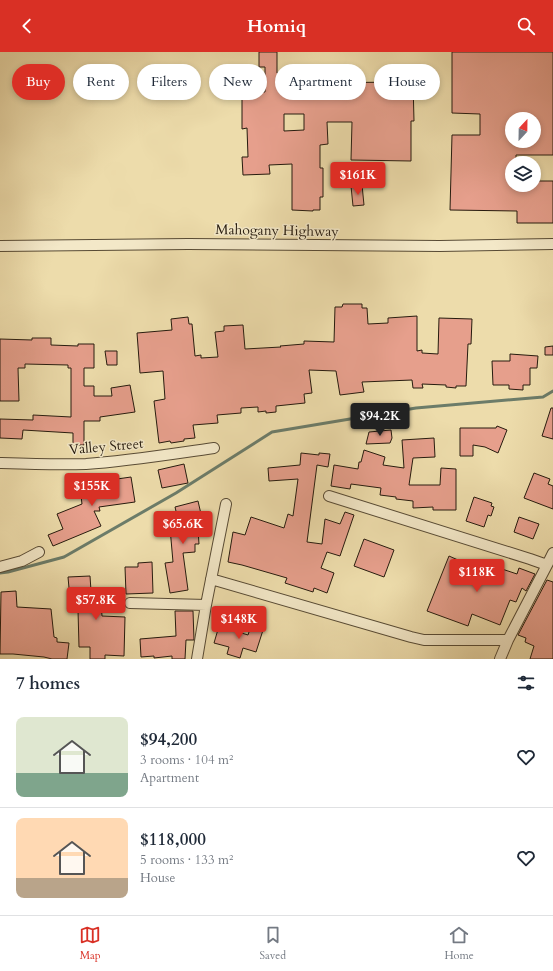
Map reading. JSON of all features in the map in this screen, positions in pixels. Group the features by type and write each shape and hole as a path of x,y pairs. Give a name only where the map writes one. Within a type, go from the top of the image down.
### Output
{"street":[{"name":"Mahogany Highway","path":"0,246 188,244 440,246 553,244"},
{"name":"Valley Street","path":"0,463 36,465 87,464 214,448"},
{"path":"329,496 530,559 547,566"},
{"path":"197,659 226,504"},
{"path":"0,567 22,561 39,552"},
{"path":"500,659 508,640 553,553"},
{"path":"211,579 424,640 508,640"},
{"path":"130,603 206,605"}],"building":[{"path":"259,52 277,52 277,64 275,64 275,100 366,100 366,82 374,82 374,100 413,100 414,121 411,121 411,161 351,160 352,122 327,122 328,144 320,145 320,168 323,168 323,197 320,197 320,210 292,210 292,164 269,165 270,174 243,175 242,157 248,157 247,128 242,129 242,100 267,100 267,64 259,64","holes":["284,114 304,114 304,130 284,131"]},
{"path":"452,52 553,52 553,155 505,156 505,192 541,192 541,181 553,181 553,223 517,223 517,211 450,210 452,135 480,135 480,114 452,113"},
{"path":"362,185 364,205 353,206 351,186"},
{"path":"343,304 362,304 362,308 367,308 368,324 388,323 388,318 417,316 417,351 422,350 422,353 438,354 439,318 472,319 471,344 468,344 466,386 456,386 456,388 446,387 446,385 422,384 423,388 413,388 412,380 362,382 364,392 340,395 336,371 309,370 312,393 304,394 305,403 276,406 276,412 266,413 266,411 258,412 258,407 241,408 241,413 217,415 218,423 193,425 195,438 184,439 184,441 171,443 170,441 159,443 154,401 165,399 163,371 140,373 137,333 172,330 171,319 188,317 189,324 192,324 195,356 201,355 201,358 218,357 215,332 224,331 224,326 243,325 245,349 304,344 304,341 334,342 335,307 342,307"},
{"path":"32,338 51,338 51,345 78,346 78,344 94,344 94,368 84,368 84,386 94,386 94,396 112,396 111,388 130,385 135,412 100,417 100,421 84,421 84,445 73,445 73,433 23,430 22,439 0,438 0,419 33,420 33,415 71,417 71,368 68,368 68,365 25,364 25,368 18,368 19,401 0,401 0,339 32,340"},
{"path":"553,346 553,355 545,355 545,347"},
{"path":"105,351 117,351 117,365 107,365"},
{"path":"510,354 538,356 537,368 530,368 530,385 523,385 523,390 509,389 509,385 493,385 492,361 510,361"},
{"path":"551,408 553,408 553,439 542,436"},
{"path":"497,426 507,430 498,453 485,447 473,445 473,456 460,456 460,428 496,428"},
{"path":"391,430 392,438 390,443 366,444 369,432"},
{"path":"434,438 435,457 413,458 409,485 440,485 441,468 456,469 456,510 433,510 433,507 413,508 413,501 380,495 381,488 351,484 350,489 331,486 334,465 358,469 364,450 385,457 383,465 404,468 402,440"},
{"path":"301,453 319,455 319,453 330,454 328,467 317,465 307,542 322,544 325,519 340,524 345,512 354,515 340,556 327,552 321,568 334,573 327,593 314,588 313,592 285,583 287,578 228,562 233,532 245,535 251,517 284,528 288,514 293,516 298,479 269,481 268,468 300,465"},
{"path":"184,464 188,483 162,488 158,470"},
{"path":"534,473 550,479 548,484 553,486 553,509 524,498"},
{"path":"131,477 135,502 99,507 100,511 94,511 101,526 53,546 48,535 63,529 57,514 82,504 79,480 95,478 96,482"},
{"path":"474,497 492,503 491,506 494,507 491,516 488,515 484,527 466,521"},
{"path":"198,501 201,514 197,515 199,544 195,544 195,552 183,553 188,590 170,593 165,563 173,562 170,528 180,528 175,507"},
{"path":"519,517 539,524 533,539 514,532"},
{"path":"364,539 394,550 384,577 354,566"},
{"path":"449,556 458,560 456,566 475,574 476,572 489,576 491,571 495,573 496,567 517,574 519,568 535,574 526,591 522,588 516,602 510,600 500,625 472,614 468,626 427,611"},
{"path":"152,562 153,593 126,594 125,567 138,567 138,563"},
{"path":"90,576 91,591 100,591 102,616 125,617 124,656 105,655 105,659 90,659 90,647 79,647 78,610 71,610 68,577"},
{"path":"547,580 553,582 553,659 530,659 534,646 525,642 526,638 518,635"},
{"path":"16,591 17,607 51,609 54,637 57,638 57,642 69,643 67,659 0,654 1,592"},
{"path":"175,611 193,611 194,640 186,640 185,659 172,659 172,656 154,658 154,656 141,657 140,639 176,636"},
{"path":"252,623 264,627 256,652 243,648 240,658 227,654 229,647 214,643 219,626 248,635"}],"waterway":[{"path":"0,573 64,557 176,493 272,432 416,408 543,397 553,391"}]}
